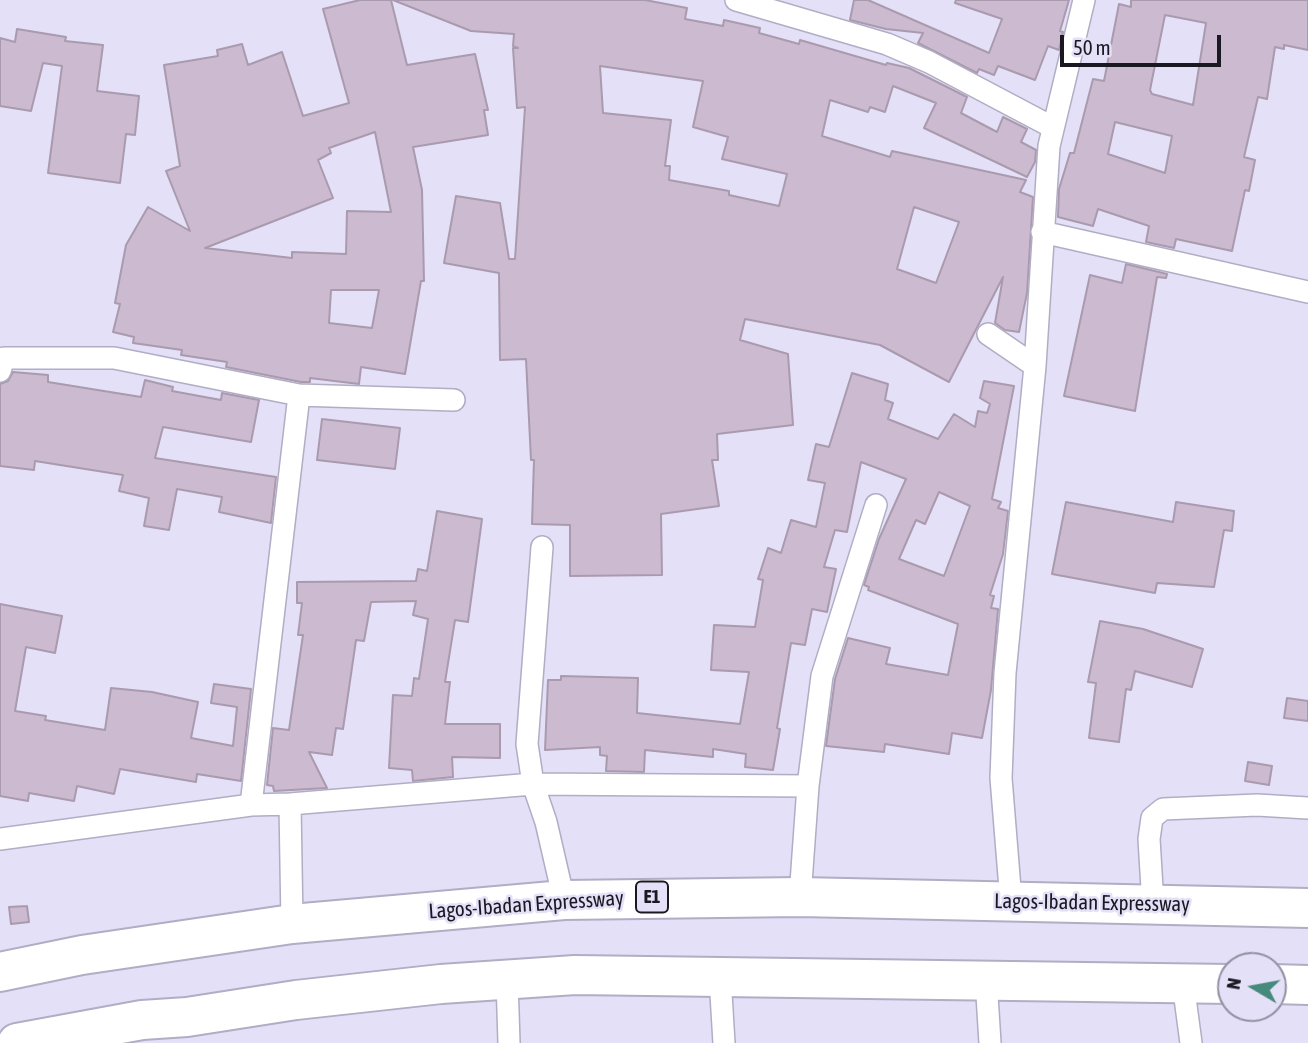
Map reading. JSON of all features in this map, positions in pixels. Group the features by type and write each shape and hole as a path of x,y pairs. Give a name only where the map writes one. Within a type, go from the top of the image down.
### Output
{"highway":[{"name":"Lagos-Ibadan Expressway","path":"0,972 82,955 292,924 564,900 800,897 1308,908"},
{"path":"17,1043 142,1020 187,1017 296,1000 575,975 1217,984"},
{"path":"1287,984 1308,985"}],"street":[{"path":"736,0 887,44 929,62 1052,127"},
{"path":"1011,901 1001,778 1005,673 1035,366 1042,232 1052,127 1084,0"},
{"path":"1042,232 1308,292"},
{"path":"988,334 1035,366"},
{"path":"0,371 4,358 114,358 299,395 454,400"},
{"path":"251,805 299,395"},
{"path":"800,897 808,786 822,676 876,505"},
{"path":"541,547 527,744 533,784 546,822 564,900"},
{"path":"0,839 251,805 533,784 808,786"},
{"path":"290,804 292,924"},
{"path":"1153,905 1149,839 1152,818 1163,809 1257,805 1308,808"},
{"path":"720,977 724,1043"},
{"path":"986,979 990,1043"},
{"path":"507,980 509,1043"},
{"path":"1183,983 1191,1043"}],"building":[{"path":"360,0 391,0 407,65 475,54 488,110 484,110 488,135 413,147 422,190 424,281 421,281 405,374 361,367 359,384 310,378 310,382 301,382 226,367 227,362 181,355 182,350 133,343 134,337 113,332 120,304 115,303 126,245 148,207 190,231 166,171 180,166 164,65 218,56 217,50 242,44 248,65 282,52 303,116 349,103 323,9","holes":["375,132 391,212 347,211 346,254 292,252 292,258 205,248 333,198 318,160 331,153 329,148","331,290 379,290 372,328 329,323"]},
{"path":"393,0 645,0 687,8 685,19 723,26 724,20 760,28 759,33 799,44 800,40 886,65 887,63 909,68 967,97 961,113 997,132 1003,117 1027,129 1021,142 1036,150 1035,162 1027,177 924,128 936,103 893,86 885,112 870,107 868,112 830,100 822,136 890,157 892,151 1026,180 1020,192 1033,197 1027,293 1019,332 1005,330 995,323 1003,277 949,382 880,345 745,319 740,340 788,354 793,425 717,434 718,460 712,460 719,506 661,514 662,575 570,576 570,525 532,524 534,460 531,460 526,359 500,360 499,273 444,263 456,196 500,203 509,259 515,259 525,107 517,108 513,48 518,48 513,46 514,34 471,31","holes":["600,66 703,81 693,127 728,137 722,159 787,174 779,206 729,195 729,191 669,180 670,166 665,166 671,120 603,113","914,207 959,222 936,283 897,269"]},
{"path":"854,0 868,0 989,53 1002,19 955,3 956,0 1069,0 1060,31 1063,32 1059,50 1048,46 1035,80 998,66 994,75 979,69 977,73 918,43 923,33 886,29 850,20"},
{"path":"1131,0 1308,0 1308,50 1284,45 1284,49 1275,47 1267,99 1258,97 1244,157 1255,160 1249,191 1245,190 1232,251 1176,239 1174,248 1146,242 1149,226 1098,209 1093,226 1058,217 1059,189 1070,153 1074,153 1093,79 1104,81 1119,4 1131,7","holes":["1165,15 1206,23 1193,105 1152,94 1150,90","1115,122 1172,136 1165,173 1108,154"]},
{"path":"17,29 66,37 65,41 103,45 97,91 139,96 135,135 126,134 120,183 48,173 62,66 43,63 31,111 0,106 0,38 15,42"},
{"path":"1126,264 1167,274 1166,278 1157,277 1135,411 1064,396 1090,275 1122,283"},
{"path":"13,372 48,375 48,382 141,397 145,380 173,387 172,391 221,400 222,393 259,400 251,442 163,427 155,458 276,477 271,523 219,512 222,497 177,489 169,530 144,526 149,498 119,491 123,475 35,461 34,470 0,466 0,384 8,381"},
{"path":"852,373 888,384 885,400 893,403 888,419 938,439 954,414 975,427 978,411 987,413 990,404 980,398 984,381 1014,386 992,499 1001,502 998,508 1008,511 1003,554 990,595 994,596 991,608 998,609 991,690 982,738 952,733 949,754 885,744 884,752 826,746 835,679 848,638 890,648 886,664 948,675 958,624 868,590 869,587 864,585 879,539 906,479 861,462 847,532 835,530 824,567 836,569 827,612 812,609 805,645 791,643 773,770 745,767 746,754 713,749 713,757 645,750 644,772 606,771 607,756 600,755 600,747 545,750 548,680 561,680 561,676 638,678 637,713 740,724 749,672 711,670 714,625 755,627 763,580 758,579 768,548 781,553 791,520 816,527 825,483 808,480 816,444 829,447","holes":["939,492 970,506 944,576 899,559 916,520 925,524"]},
{"path":"322,419 400,428 395,469 317,460"},
{"path":"1066,502 1173,522 1176,502 1234,511 1232,531 1224,530 1214,587 1157,583 1155,593 1052,574"},
{"path":"437,511 482,519 468,622 455,620 445,682 450,682 445,724 500,724 500,758 452,757 453,777 413,781 412,770 389,768 393,695 412,696 414,678 419,679 428,619 413,615 416,601 371,602 364,641 356,640 343,729 336,728 332,755 309,752 327,788 274,791 273,786 267,785 273,728 289,730 303,635 298,635 302,603 297,603 297,582 416,581 418,569 427,571"},
{"path":"0,604 62,616 55,653 26,647 15,711 46,716 45,720 105,730 111,688 152,692 198,702 191,738 233,746 237,707 211,703 214,684 251,689 241,781 197,774 196,782 120,769 114,794 77,786 74,801 29,793 28,801 0,796"},
{"path":"1100,621 1143,629 1203,649 1192,687 1135,671 1131,690 1126,689 1119,742 1089,738 1096,683 1088,682"},
{"path":"1287,698 1308,701 1308,721 1284,718"},
{"path":"1248,762 1272,766 1269,785 1245,781"},
{"path":"27,906 29,922 11,924 9,907"}]}
